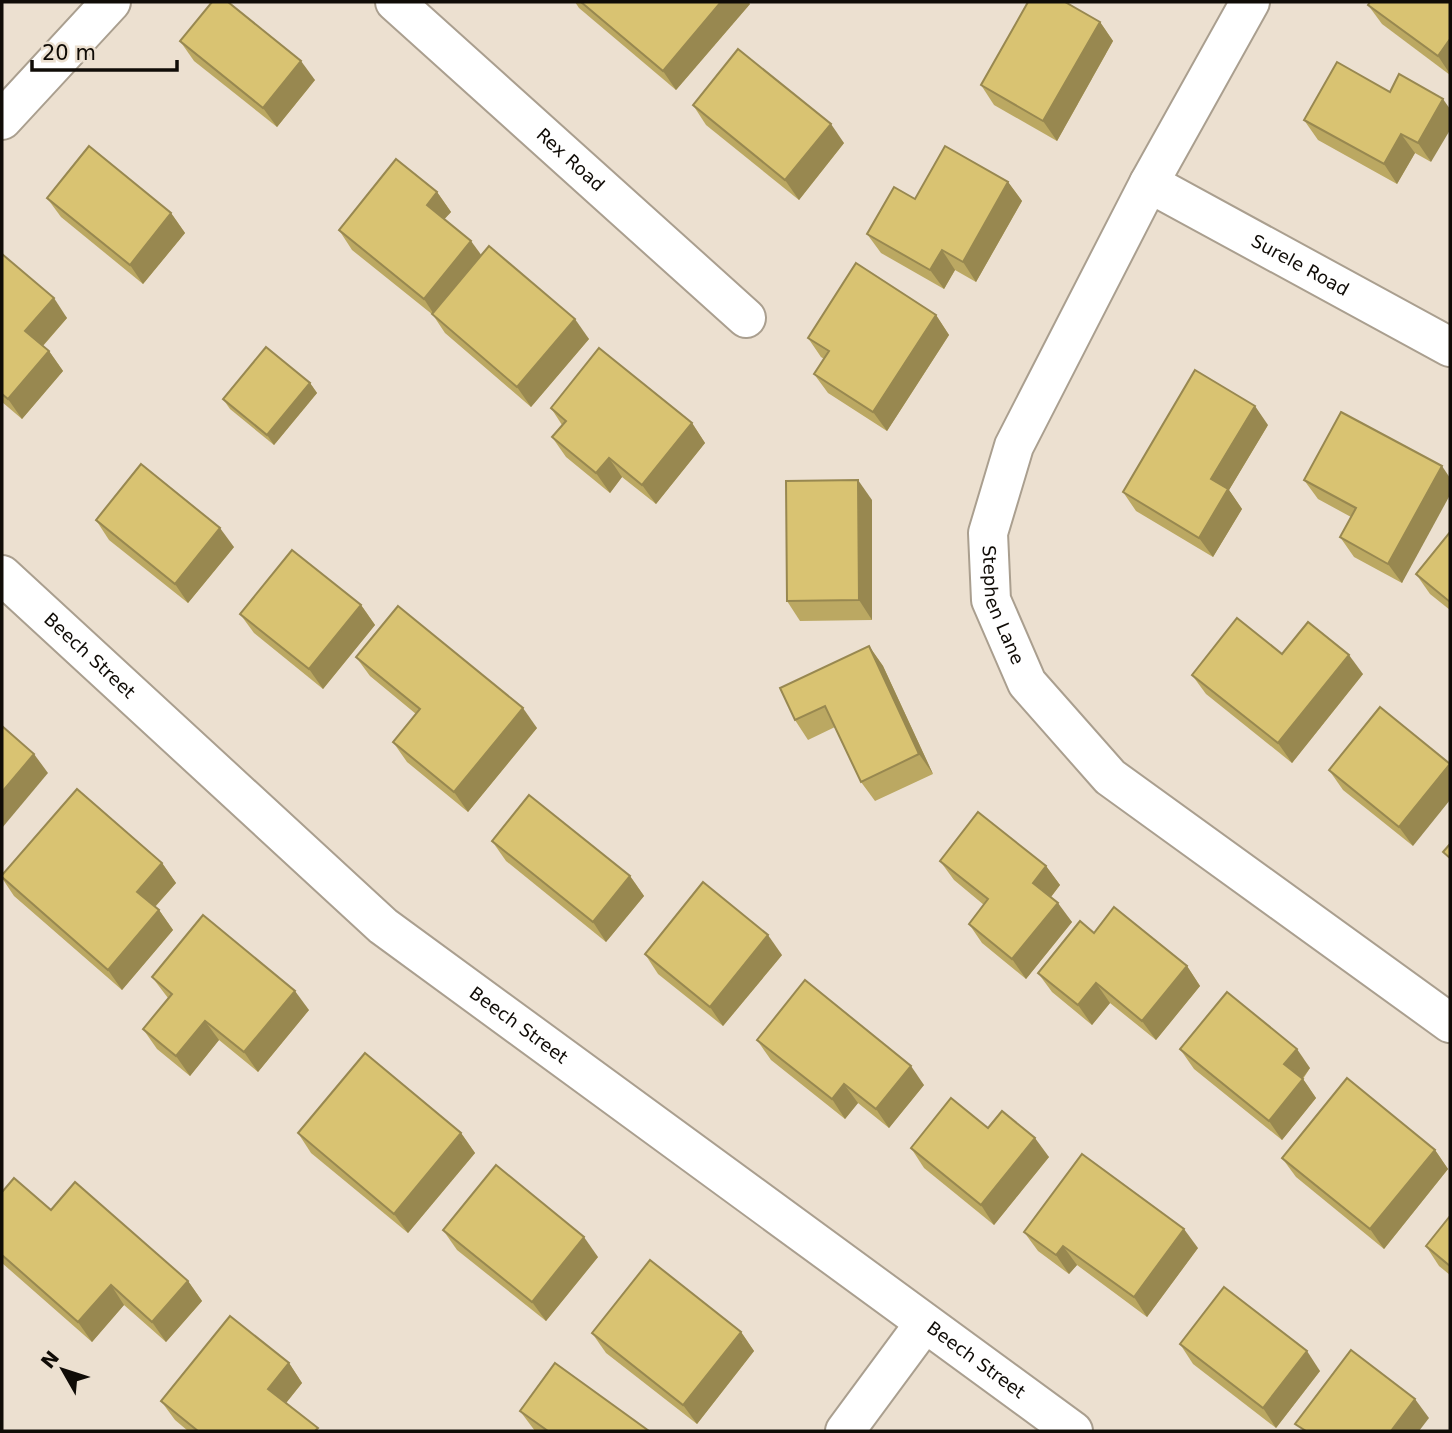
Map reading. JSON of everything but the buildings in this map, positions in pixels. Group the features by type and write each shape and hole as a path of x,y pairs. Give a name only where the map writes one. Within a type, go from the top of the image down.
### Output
{"street":[{"path":"2,120 111,2"},
{"name":"Rex Road","path":"395,2 746,318"},
{"name":"Stephen Lane","path":"1250,2 1149,183 1014,446 988,533 991,600 1027,683 1110,777 1450,1023"},
{"name":"Surele Road","path":"1149,183 1450,347"},
{"name":"Beech Street","path":"2,575 383,926 1073,1431"},
{"path":"845,1431 924,1324"}]}
